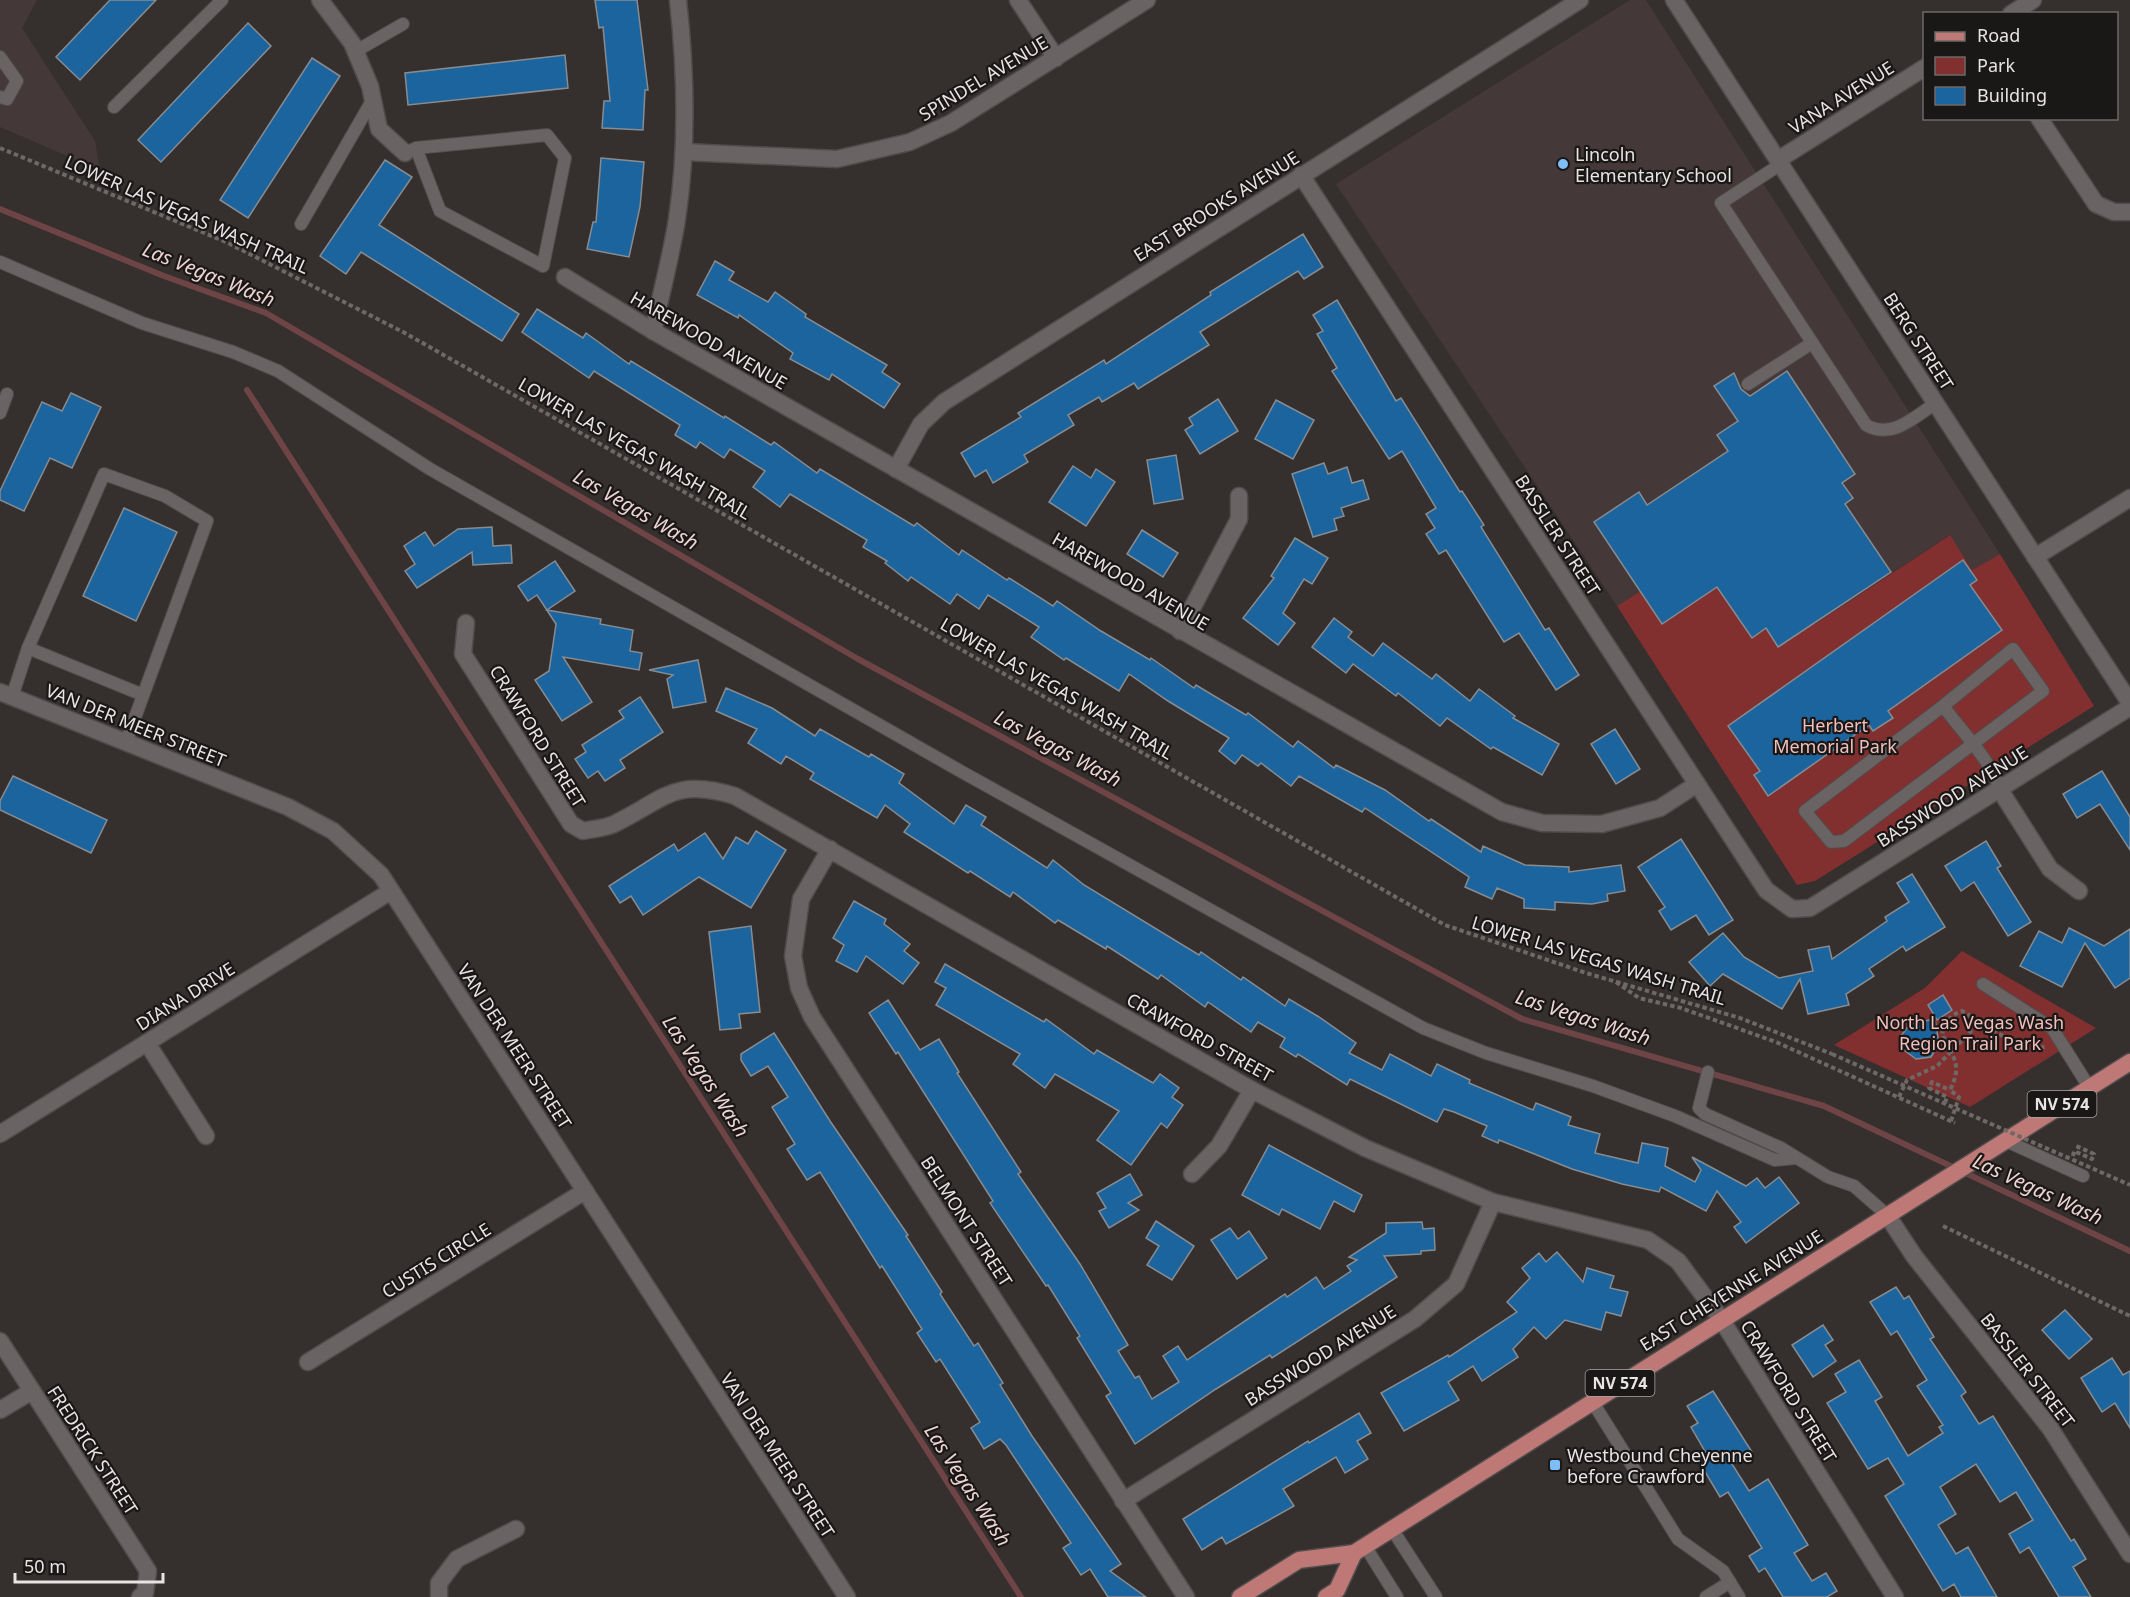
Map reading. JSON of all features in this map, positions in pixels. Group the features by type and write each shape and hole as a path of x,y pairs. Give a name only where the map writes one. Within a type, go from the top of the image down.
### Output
{"main road":[{"name":"EAST CHEYENNE AVENUE","path":"1240,1597 1299,1560 1359,1549 2130,1062"},
{"path":"1326,1597 1336,1590 1359,1549"}],"street":[{"path":"320,0 356,51 373,99 379,129 410,150"},
{"path":"652,331 677,219 684,152 685,63 678,0"},
{"path":"1018,0 1056,58"},
{"name":"SPINDEL AVENUE","path":"684,152 837,159 910,142 951,123 1147,0"},
{"name":"EAST BROOKS AVENUE","path":"896,469 921,424 944,402 1578,0"},
{"name":"BERG STREET","path":"1674,0 2130,705"},
{"path":"2014,12 2033,0"},
{"name":"VANA AVENUE","path":"1779,162 1923,69"},
{"path":"2040,120 2096,204 2122,212"},
{"name":"BASSLER STREET","path":"1301,175 1766,890 1792,909"},
{"name":"HAREWOOD AVENUE","path":"565,278 652,331 1502,812 1542,823 1602,824 1660,808 1696,784"},
{"path":"1180,631 1239,519 1239,496"},
{"path":"2035,557 2130,498"},
{"name":"CRAWFORD STREET","path":"466,622 463,654 571,824 583,831 613,825 668,792 710,788 735,796 1252,1090 1365,1148 1493,1202 1648,1240 1678,1261 1721,1319 1895,1597"},
{"name":"VAN DER MEER STREET","path":"6,694 288,807 333,831 381,875 847,1597"},
{"name":"BASSWOOD AVENUE","path":"1792,909 1810,908 2000,790 2130,705"},
{"path":"2000,790 2050,868 2079,891"},
{"name":"BELMONT STREET","path":"830,849 801,899 793,956 799,988 812,1017 1186,1597"},
{"name":"DIANA DRIVE","path":"0,1134 391,891"},
{"path":"147,1043 206,1136"},
{"path":"1192,1174 1219,1146 1252,1090"},
{"name":"CUSTIS CIRCLE","path":"308,1362 585,1191"},
{"name":"BASSWOOD AVENUE","path":"1123,1501 1415,1319 1456,1284 1493,1202"},
{"name":"BASSLER STREET","path":"1887,1215 1914,1256 2050,1428 2130,1554"},
{"name":"FREDRICK STREET","path":"0,1341 148,1571 144,1589"},
{"path":"0,1410 32,1390"},
{"path":"439,1590 457,1558 516,1529"}],"lane":[{"path":"114,107 222,0"},
{"path":"356,51 403,24"},
{"path":"0,57 16,81 7,99 0,97"},
{"path":"301,224 373,99"},
{"path":"547,135 565,158 543,266 440,211 410,150 547,135"},
{"path":"1779,162 1721,203 1858,416 1875,430 1892,430 1936,404"},
{"path":"0,262 142,323 233,352 278,371 441,475 972,778 1422,1028 1486,1053 1593,1086 1665,1112 1775,1160 1796,1158"},
{"path":"1748,384 1812,343"},
{"path":"0,413 8,394"},
{"path":"6,694 104,474 165,496 207,521 126,742"},
{"path":"28,648 143,695"},
{"path":"2013,649 2043,691 1844,841 1832,842 1805,811 1943,706 2013,649"},
{"path":"1943,706 1997,778 2000,790"},
{"path":"1983,984 2052,1028 2090,1088"},
{"path":"1708,1072 1699,1108 1705,1114 1796,1158 1828,1177 1854,1186 1887,1215"},
{"path":"1999,1143 2084,1176"},
{"path":"1592,1401 1678,1539 1723,1571 1739,1597"},
{"path":"1392,1528 1436,1597"},
{"path":"1359,1549 1397,1597"},
{"path":"1706,1597 1730,1582"}],"path":[{"name":"LOWER LAS VEGAS WASH TRAIL","path":"0,148 226,242 395,328 1445,925 1613,980 1740,1018 1832,1054 2130,1185"},
{"path":"1613,980 1639,998 1681,1008 1739,1028 1953,1122 1959,1097 1932,1082 1929,1088 1947,1097 1945,1103"},
{"path":"1950,1090 1957,1073 1951,1052 1942,1034 1944,1025 1952,1016 1962,1011 2024,1049 2041,1046 2049,1051"},
{"path":"1899,1097 1906,1080 1937,1066 1981,1021"},
{"path":"1943,1226 2130,1316"}],"shaded area":[{"path":"0,0 37,0 22,28 95,141 100,170 0,127"},
{"path":"1630,0 1646,0 2000,554 1972,570 1949,535 1815,624 1748,523 1617,606 1336,184"}],"green space":[{"name":"Herbert Memorial Park","path":"1748,523 1815,624 1950,535 1972,570 2000,554 2094,706 1815,881 1797,885 1617,606"},
{"name":"North Las Vegas Wash Region Trail Park","path":"1962,951 2096,1028 1970,1107 1834,1045 1925,988"}],"building":[{"path":"110,0 156,0 80,80 56,57"},
{"path":"595,0 637,0 648,90 645,90 643,130 602,128 604,101 610,101 603,27 599,28"},
{"path":"248,23 271,46 161,162 138,140"},
{"path":"565,55 568,88 408,105 405,73"},
{"path":"312,58 340,76 248,218 220,200"},
{"path":"601,158 644,162 640,207 629,257 587,249 593,222 596,222"},
{"path":"385,160 412,177 379,225 519,314 502,341 361,252 346,274 320,256"},
{"path":"1303,234 1323,267 1304,279 1298,271 1200,332 1209,345 1138,389 1134,383 1102,402 1099,397 1068,415 1074,425 1024,455 1028,462 993,483 986,470 975,477 961,453 1021,417 1018,413 1104,360 1106,364 1211,295 1210,292"},
{"path":"715,261 734,272 729,280 768,302 775,292 806,314 805,317 887,365 882,372 900,384 884,408 832,374 829,380 790,359 793,353 739,315 738,318 697,295"},
{"path":"1337,300 1396,401 1401,398 1460,492 1462,491 1484,525 1481,527 1545,630 1549,628 1579,675 1556,690 1519,633 1504,642 1446,550 1439,554 1426,534 1435,528 1426,514 1436,508 1402,451 1389,459 1332,371 1337,368 1317,334 1323,331 1313,315"},
{"path":"537,309 583,338 586,333 629,364 631,361 771,445 774,442 817,473 820,469 914,526 917,523 959,555 962,550 1007,580 1009,578 1053,606 1057,601 1101,631 1150,660 1151,658 1194,688 1196,685 1246,715 1248,713 1293,747 1298,741 1334,768 1336,765 1385,790 1429,821 1431,819 1481,852 1483,846 1525,865 1569,867 1569,872 1621,865 1625,891 1607,894 1608,901 1592,904 1555,902 1555,910 1524,908 1524,899 1497,888 1492,899 1465,887 1469,877 1365,808 1362,812 1299,776 1291,786 1261,763 1258,766 1242,755 1235,764 1219,751 1229,738 1129,674 1119,691 1066,658 1064,660 1031,637 1039,627 988,595 979,609 957,594 950,604 911,577 908,581 885,563 887,561 863,547 867,540 790,494 780,507 753,487 765,471 730,449 724,458 700,442 696,448 675,435 680,425 594,371 589,378 522,332"},
{"path":"1787,371 1855,474 1842,483 1853,498 1845,504 1891,572 1778,647 1766,628 1752,638 1717,587 1662,624 1594,522 1639,492 1647,505 1728,451 1717,435 1738,421 1714,386 1734,373 1741,389 1750,396"},
{"path":"71,393 101,407 72,468 50,458 24,511 0,500 0,491 42,402 62,411"},
{"path":"1218,399 1238,431 1200,454 1185,430 1193,425 1189,418"},
{"path":"1276,400 1314,420 1293,459 1255,439"},
{"path":"1176,455 1183,499 1154,504 1147,460"},
{"path":"1324,463 1328,474 1347,467 1352,483 1363,480 1369,499 1341,508 1344,516 1334,519 1337,530 1313,537 1292,474"},
{"path":"1073,466 1091,478 1096,469 1115,482 1086,526 1049,502"},
{"path":"124,508 177,532 136,621 83,596"},
{"path":"492,527 493,546 511,545 512,563 473,565 472,552 417,588 405,571 415,564 404,546 425,532 434,546 458,529"},
{"path":"1142,530 1178,553 1163,577 1127,554"},
{"path":"1295,538 1328,558 1312,584 1304,579 1283,613 1295,623 1278,645 1243,618 1274,578 1271,576"},
{"path":"1963,560 1977,580 1970,585 2002,630 1888,711 1893,718 1873,731 1869,725 1768,796 1754,775 1760,771 1728,726"},
{"path":"555,561 575,591 547,610 601,619 600,624 633,630 630,651 642,653 639,670 563,657 592,702 562,721 535,680 549,671 556,624 537,595 528,601 518,586"},
{"path":"1334,618 1352,632 1348,637 1373,656 1383,643 1432,679 1436,674 1470,701 1479,689 1515,716 1513,718 1559,744 1542,775 1493,747 1491,749 1447,718 1440,726 1398,693 1396,696 1353,664 1346,673 1312,647"},
{"path":"698,660 706,702 673,708 667,679 673,675 649,670"},
{"path":"726,688 772,708 815,736 820,729 869,757 871,754 904,774 899,783 954,824 966,805 986,817 981,825 1047,868 1053,860 1084,885 1199,955 1201,952 1241,980 1243,977 1285,1006 1289,999 1319,1017 1356,1043 1349,1053 1382,1070 1390,1054 1431,1076 1437,1064 1470,1080 1469,1083 1533,1110 1536,1103 1571,1117 1568,1125 1600,1134 1595,1153 1638,1163 1642,1143 1668,1148 1665,1166 1695,1182 1701,1170 1692,1157 1746,1186 1757,1178 1765,1188 1779,1177 1799,1203 1746,1243 1734,1227 1741,1222 1717,1191 1706,1211 1661,1187 1659,1192 1622,1184 1572,1169 1499,1140 1498,1143 1482,1136 1487,1126 1454,1112 1444,1109 1437,1122 1350,1079 1347,1085 1298,1054 1296,1057 1280,1047 1285,1038 1258,1022 1251,1032 1208,1002 1205,1007 1161,975 1158,979 1107,946 1106,949 1058,920 1055,923 1013,892 1010,897 970,871 968,873 904,832 910,824 885,805 877,818 810,779 814,773 786,756 781,764 748,743 757,729 716,711"},
{"path":"640,697 663,732 620,760 625,768 605,781 598,771 588,778 575,759 586,752 582,745 624,718 619,711"},
{"path":"1615,729 1640,769 1616,784 1591,744"},
{"path":"2102,771 2130,817 2130,850 2100,804 2077,818 2063,794"},
{"path":"13,776 107,820 91,853 0,810 0,801"},
{"path":"756,831 786,850 751,908 699,877 643,915 631,896 620,903 609,886 674,844 678,851 705,833 723,859 736,837 748,844"},
{"path":"1681,839 1733,920 1709,935 1696,915 1671,930 1659,911 1665,907 1638,867"},
{"path":"1986,841 2001,866 1997,868 2031,922 2008,936 1974,882 1961,891 1945,866"},
{"path":"1912,874 1945,927 1906,951 1903,946 1869,969 1874,976 1846,994 1849,1005 1808,1014 1800,979 1782,1009 1723,974 1710,986 1689,962 1723,933 1744,957 1779,978 1813,971 1808,950 1829,946 1832,959 1887,921 1885,917 1909,902 1897,883"},
{"path":"854,901 886,919 884,924 910,944 904,951 919,963 903,984 866,956 857,972 836,961 844,945 833,938"},
{"path":"751,926 760,1012 739,1014 741,1028 720,1030 709,932"},
{"path":"2069,928 2104,946 2130,929 2130,978 2115,988 2085,943 2062,987 2020,966 2039,931 2062,943"},
{"path":"945,964 1044,1022 1046,1019 1094,1054 1097,1050 1153,1083 1160,1074 1179,1088 1172,1097 1183,1105 1167,1128 1161,1123 1131,1165 1097,1140 1119,1111 1055,1074 1045,1088 1013,1064 1020,1054 936,1005 946,988 935,982"},
{"path":"1943,995 1952,1010 1937,1020 1928,1005"},
{"path":"888,1000 920,1050 939,1039 959,1072 957,1073 1021,1172 1018,1174 1080,1264 1128,1345 1118,1351 1135,1378 1139,1376 1152,1399 1179,1382 1163,1356 1178,1346 1187,1360 1285,1294 1287,1297 1316,1277 1324,1289 1351,1271 1347,1266 1357,1260 1349,1257 1386,1233 1386,1223 1422,1222 1423,1229 1434,1228 1435,1250 1421,1251 1421,1254 1384,1256 1397,1277 1272,1358 1270,1355 1216,1389 1135,1444 1106,1396 1111,1393 1077,1338 1080,1336 1048,1285 1046,1286 990,1203 993,1201 898,1052 896,1054 869,1013"},
{"path":"1935,1019 1939,1044 1931,1057 1916,1059 1904,1050 1901,1036 1910,1024"},
{"path":"774,1033 830,1121 908,1235 906,1236 942,1292 940,1294 974,1346 978,1343 1003,1383 1000,1385 1032,1436 1121,1564 1110,1571 1146,1597 1108,1597 1090,1569 1081,1575 1063,1548 1071,1543 1006,1445 1000,1439 984,1449 971,1428 980,1422 940,1359 936,1362 917,1333 922,1329 882,1266 880,1268 820,1172 807,1180 787,1149 795,1144 772,1107 788,1097 768,1066 751,1076 741,1060 741,1054"},
{"path":"1269,1145 1362,1195 1354,1212 1334,1201 1320,1229 1282,1209 1279,1215 1242,1195"},
{"path":"1130,1174 1142,1195 1128,1203 1139,1210 1109,1228 1099,1211 1106,1208 1097,1193"},
{"path":"1156,1221 1194,1246 1172,1280 1147,1265 1159,1246 1146,1238"},
{"path":"1230,1228 1238,1239 1249,1231 1267,1258 1237,1279 1211,1240"},
{"path":"1557,1252 1583,1282 1587,1268 1614,1276 1610,1288 1628,1292 1621,1316 1606,1312 1601,1330 1565,1320 1546,1339 1534,1327 1513,1349 1518,1357 1482,1381 1473,1366 1448,1382 1459,1400 1404,1431 1381,1393 1448,1355 1449,1357 1517,1312 1507,1302 1530,1278 1522,1268 1539,1253 1546,1262"},
{"path":"1896,1287 1904,1299 1909,1296 1934,1337 1930,1339 1966,1392 1961,1396 1979,1424 1993,1416 2071,1541 2074,1539 2086,1559 2073,1567 2091,1597 2059,1597 2029,1547 2020,1553 2009,1534 2033,1520 2016,1492 2000,1502 1976,1464 1940,1487 1956,1514 1938,1525 1956,1554 1968,1547 1997,1597 1961,1597 1954,1584 1943,1591 1885,1496 1904,1484 1888,1458 1868,1469 1827,1403 1846,1392 1835,1374 1859,1360 1882,1397 1875,1401 1908,1456 1943,1433 1939,1427 1943,1425 1917,1386 1927,1380 1897,1331 1891,1335 1870,1302"},
{"path":"2065,1310 2092,1339 2069,1359 2042,1330"},
{"path":"1823,1325 1833,1340 1825,1345 1836,1361 1813,1377 1792,1345"},
{"path":"2112,1358 2123,1375 2130,1371 2130,1428 2115,1403 2102,1412 2081,1378"},
{"path":"1713,1391 1752,1452 1732,1464 1749,1491 1768,1479 1808,1545 1794,1553 1812,1581 1826,1573 1837,1591 1827,1597 1783,1597 1765,1568 1759,1572 1749,1556 1762,1548 1728,1492 1720,1497 1698,1460 1707,1455 1691,1427 1698,1423 1687,1406"},
{"path":"1359,1413 1371,1433 1357,1441 1368,1459 1345,1473 1336,1457 1283,1489 1294,1506 1226,1544 1222,1537 1202,1550 1183,1519 1308,1441 1309,1443"}],"waterway":[{"name":"Las Vegas Wash","path":"0,209 164,276 266,313 858,659 1522,1019 1824,1106 2130,1251"},
{"name":"Las Vegas Wash","path":"247,390 1021,1597"}],"place":[{"name":"Lincoln Elementary School","path":"1563,164"},
{"name":"Westbound Cheyenne before Crawford","path":"1555,1465"}]}
